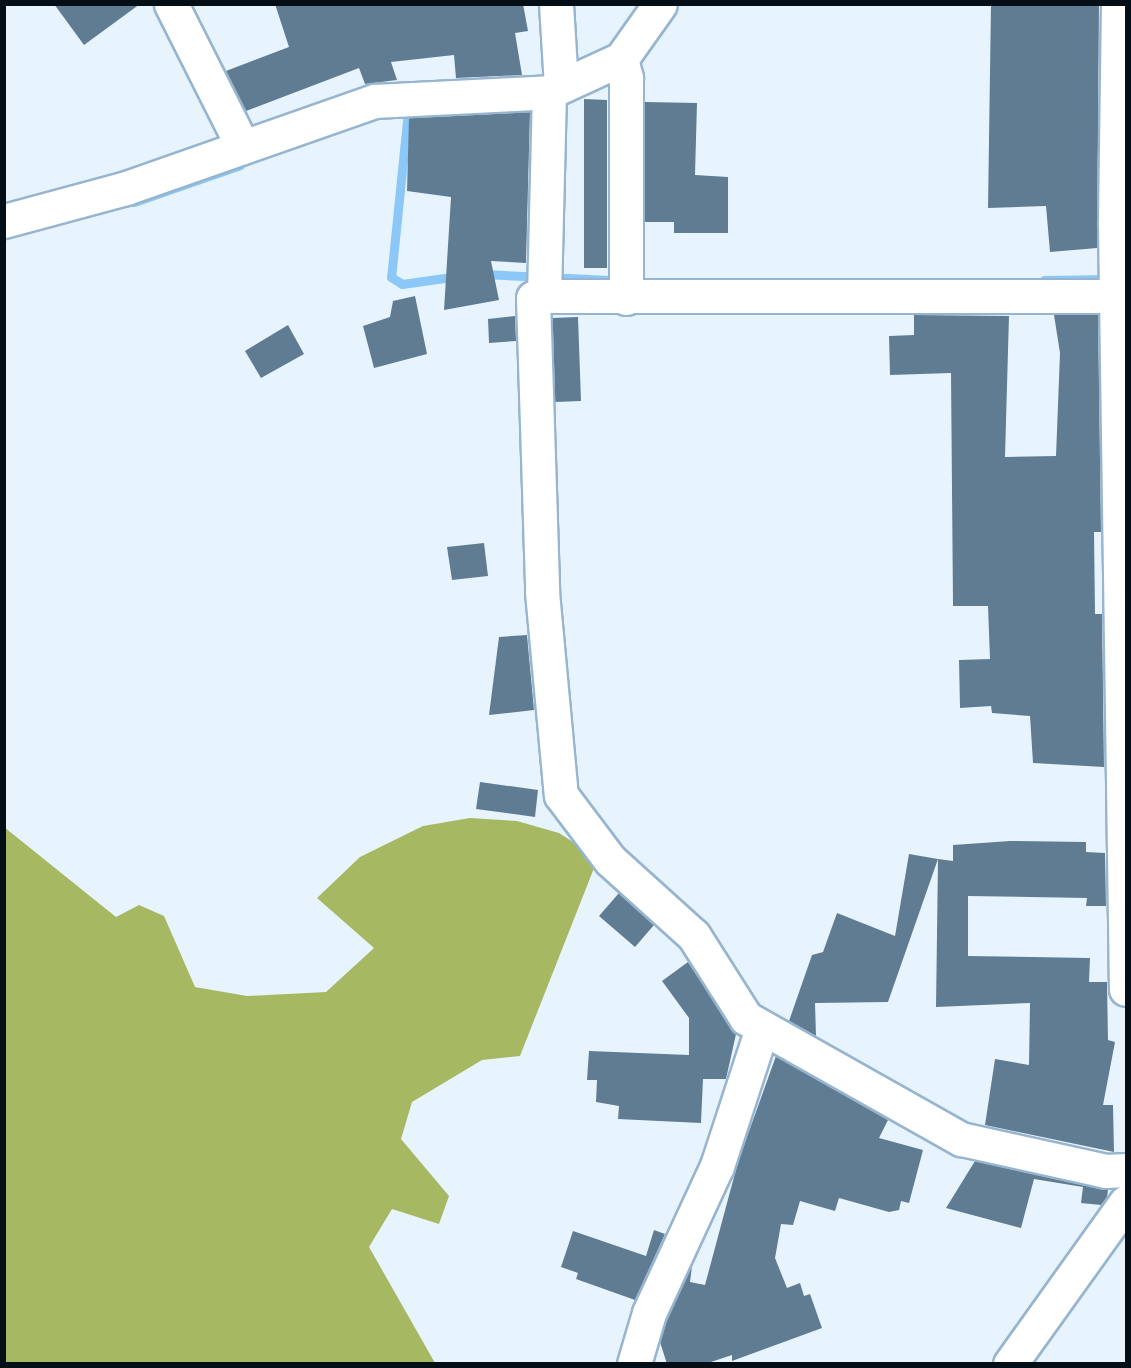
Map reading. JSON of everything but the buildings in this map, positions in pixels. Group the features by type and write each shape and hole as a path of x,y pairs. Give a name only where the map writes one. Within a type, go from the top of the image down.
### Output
{"street":[{"path":"171,4 243,147"},
{"path":"556,4 555,89 544,280 533,298 542,592 561,795 610,860 694,936 746,1018 961,1138 1106,1171 1126,1170"},
{"path":"4,221 126,188 374,101 555,89 621,59 660,4"},
{"path":"1118,4 1126,989"},
{"path":"621,59 626,78 625,286"},
{"path":"544,280 625,286 1119,284"},
{"path":"634,1364 650,1313 717,1166 762,1028"},
{"path":"1010,1364 1126,1202"}],"green space":[{"path":"470,818 517,821 559,833 598,858 520,1056 482,1060 412,1102 401,1139 449,1196 439,1224 392,1209 369,1247 435,1363 5,1363 4,827 116,917 139,905 164,916 195,987 247,996 326,992 374,948 317,898 360,857 423,826"}],"waterway":[{"path":"401,111 408,111 391,277 402,284 458,276"},
{"path":"134,202 240,165"},
{"path":"483,274 610,280"},
{"path":"1044,280 1111,279"}]}
